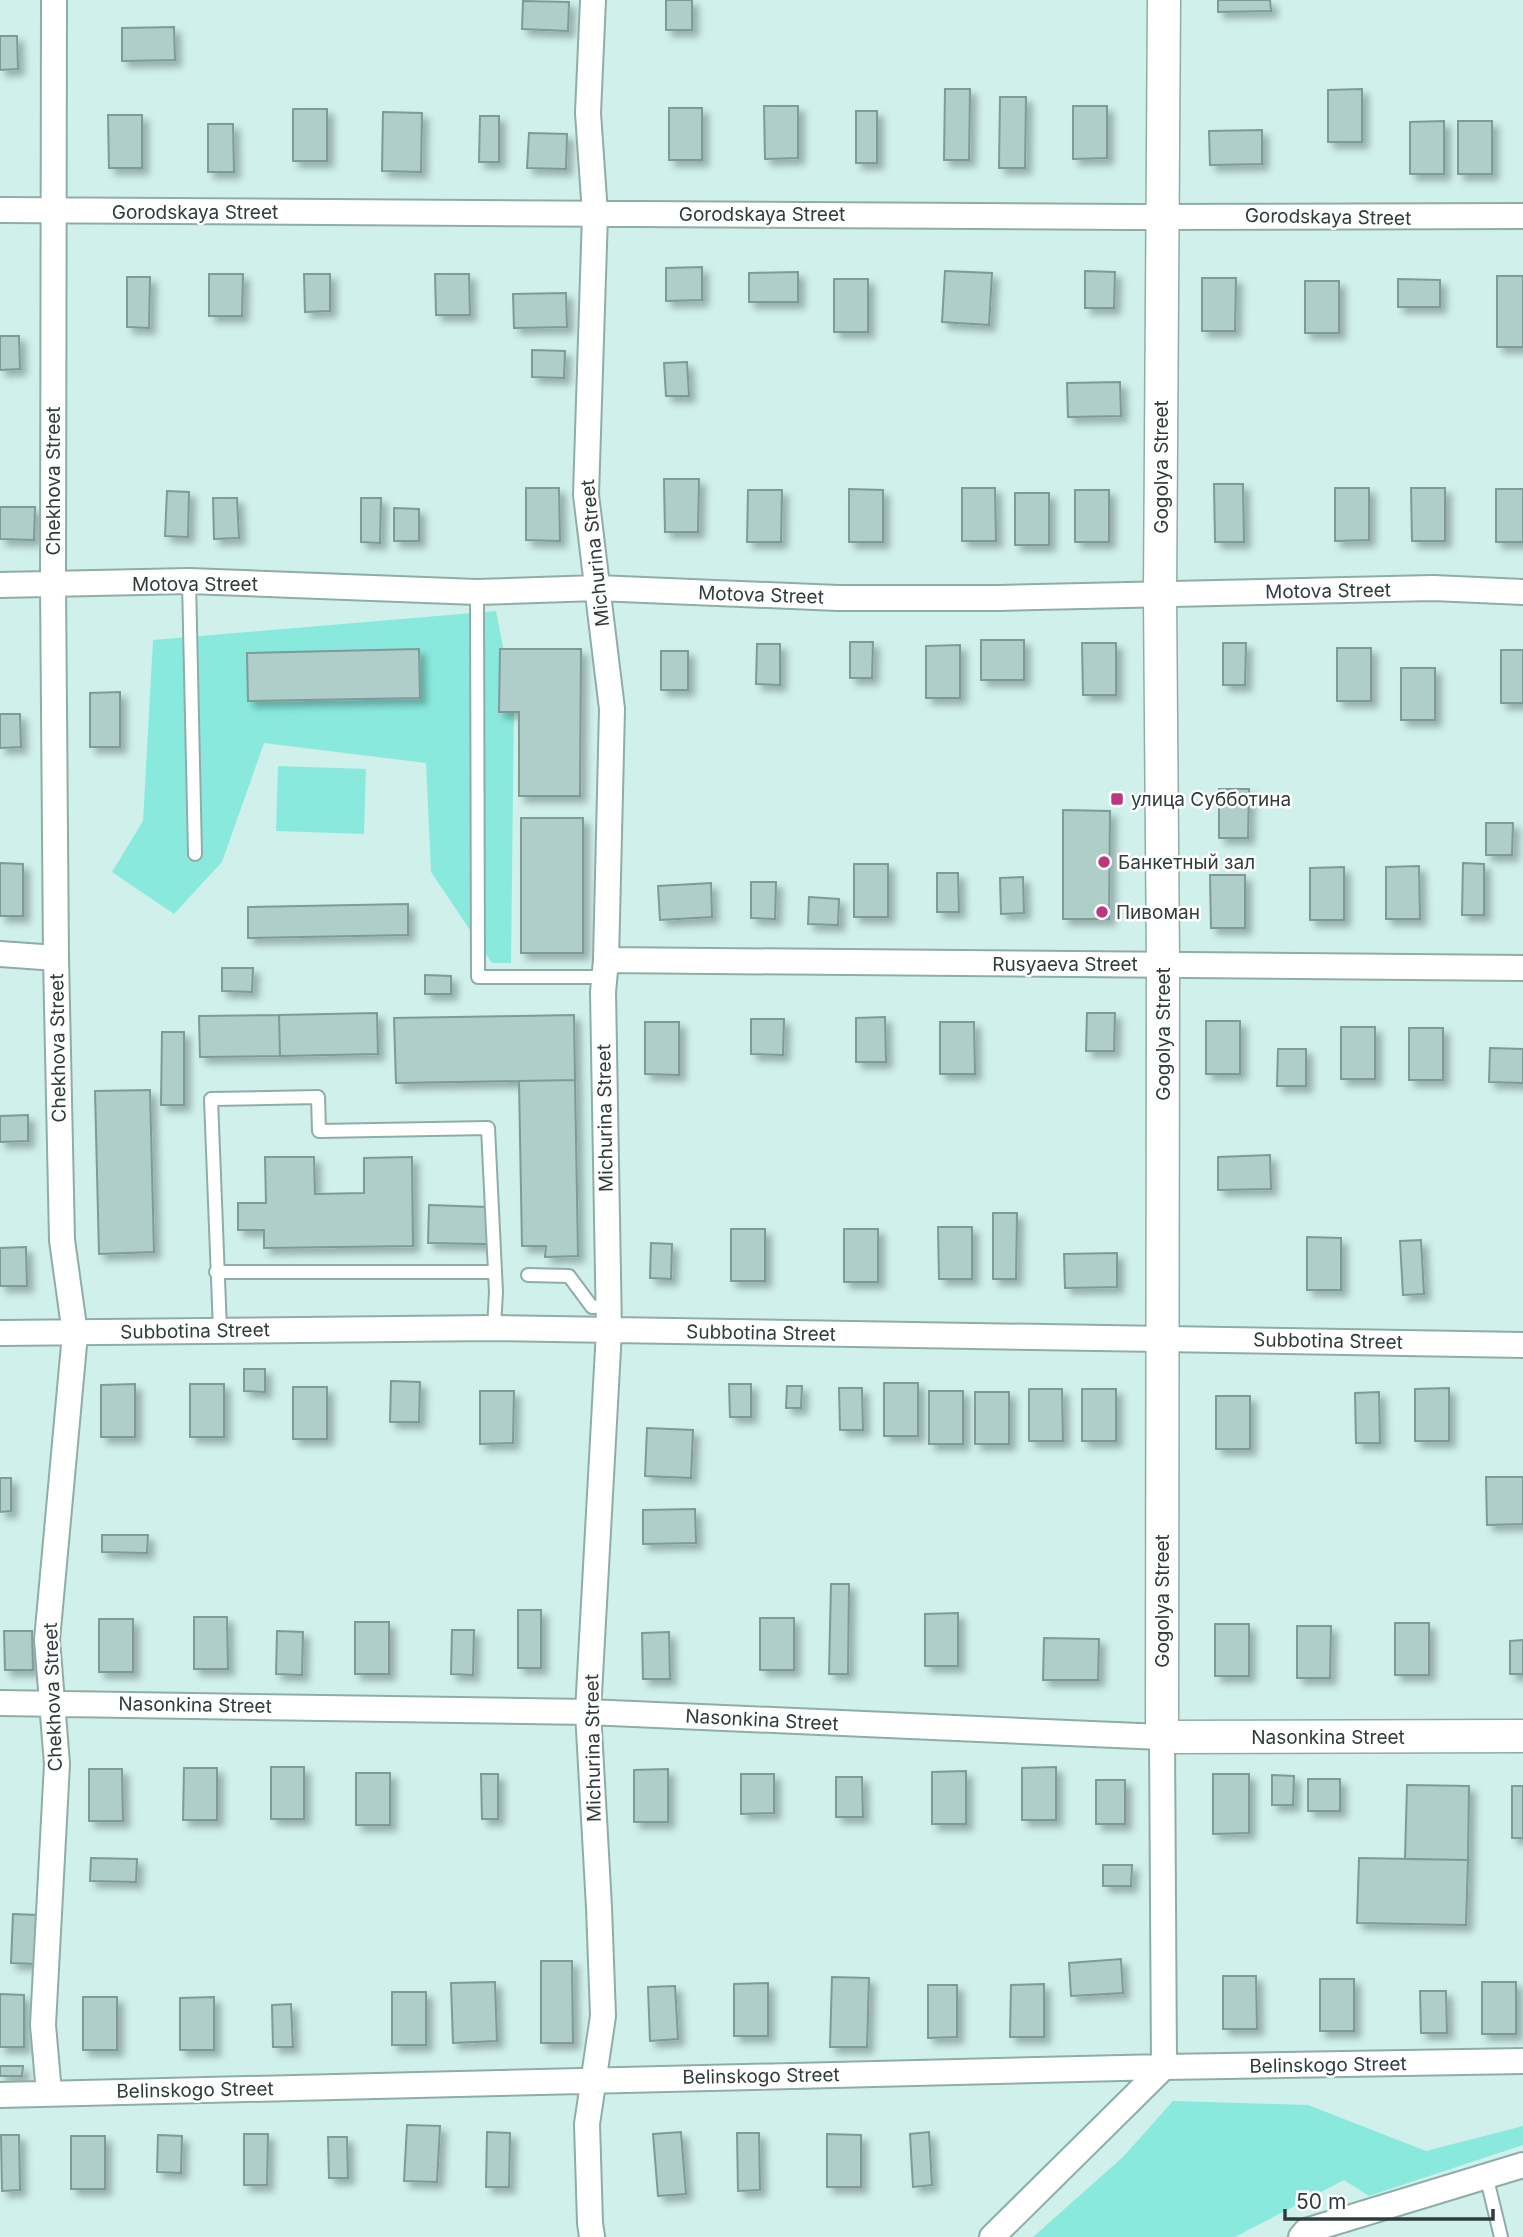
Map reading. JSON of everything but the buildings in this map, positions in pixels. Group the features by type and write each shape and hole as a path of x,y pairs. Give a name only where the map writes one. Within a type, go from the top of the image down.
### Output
{"street":[{"name":"Chekhova Street","path":"49,2093 43,2025 57,1764 47,1640 75,1334 62,1240 56,958 53,585 54,0"},
{"name":"Michurina Street","path":"593,0 588,113 595,214 586,495 612,709 606,968 603,992 609,1331 588,1712 603,2016 587,2124 590,2223 593,2237"},
{"name":"Gogolya Street","path":"1164,0 1160,595 1164,2067"},
{"name":"Gorodskaya Street","path":"0,210 1523,216"},
{"name":"Motova Street","path":"0,585 189,582 477,592 597,588 838,598 1160,595 1433,588 1523,593"},
{"path":"0,954 56,958"},
{"name":"Rusyaeva Street","path":"606,968 1163,964 1523,968"},
{"name":"Subbotina Street","path":"0,1334 494,1328 1523,1345"},
{"name":"Nasonkina Street","path":"0,1703 588,1712 1163,1737 1523,1736"},
{"name":"Belinskogo Street","path":"0,2095 1523,2061"},
{"path":"992,2237 1164,2067"},
{"path":"1301,2237 1306,2231 1523,2165"}],"lane":[{"path":"189,582 195,853"},
{"path":"477,592 478,977 606,968"},
{"path":"220,1330 211,1099 318,1097 319,1131 488,1128 495,1272 494,1328"},
{"path":"216,1272 495,1272"},
{"path":"528,1275 569,1276 592,1307 608,1306"},
{"path":"1486,2175 1501,2237"}],"shaded area":[{"path":"496,611 514,703 511,963 492,963 431,872 426,763 264,743 222,862 174,914 112,872 143,821 153,640"},
{"path":"278,766 366,769 364,834 276,831"},
{"path":"1173,2101 1308,2105 1426,2151 1523,2126 1523,2145 1369,2196 1344,2180 1235,2237 1033,2237 1123,2157"}],"place":[{"name":"улица Субботина","path":"1117,799"},
{"name":"Банкетный зал","path":"1104,862"},
{"name":"Пивоман","path":"1102,912"}]}
